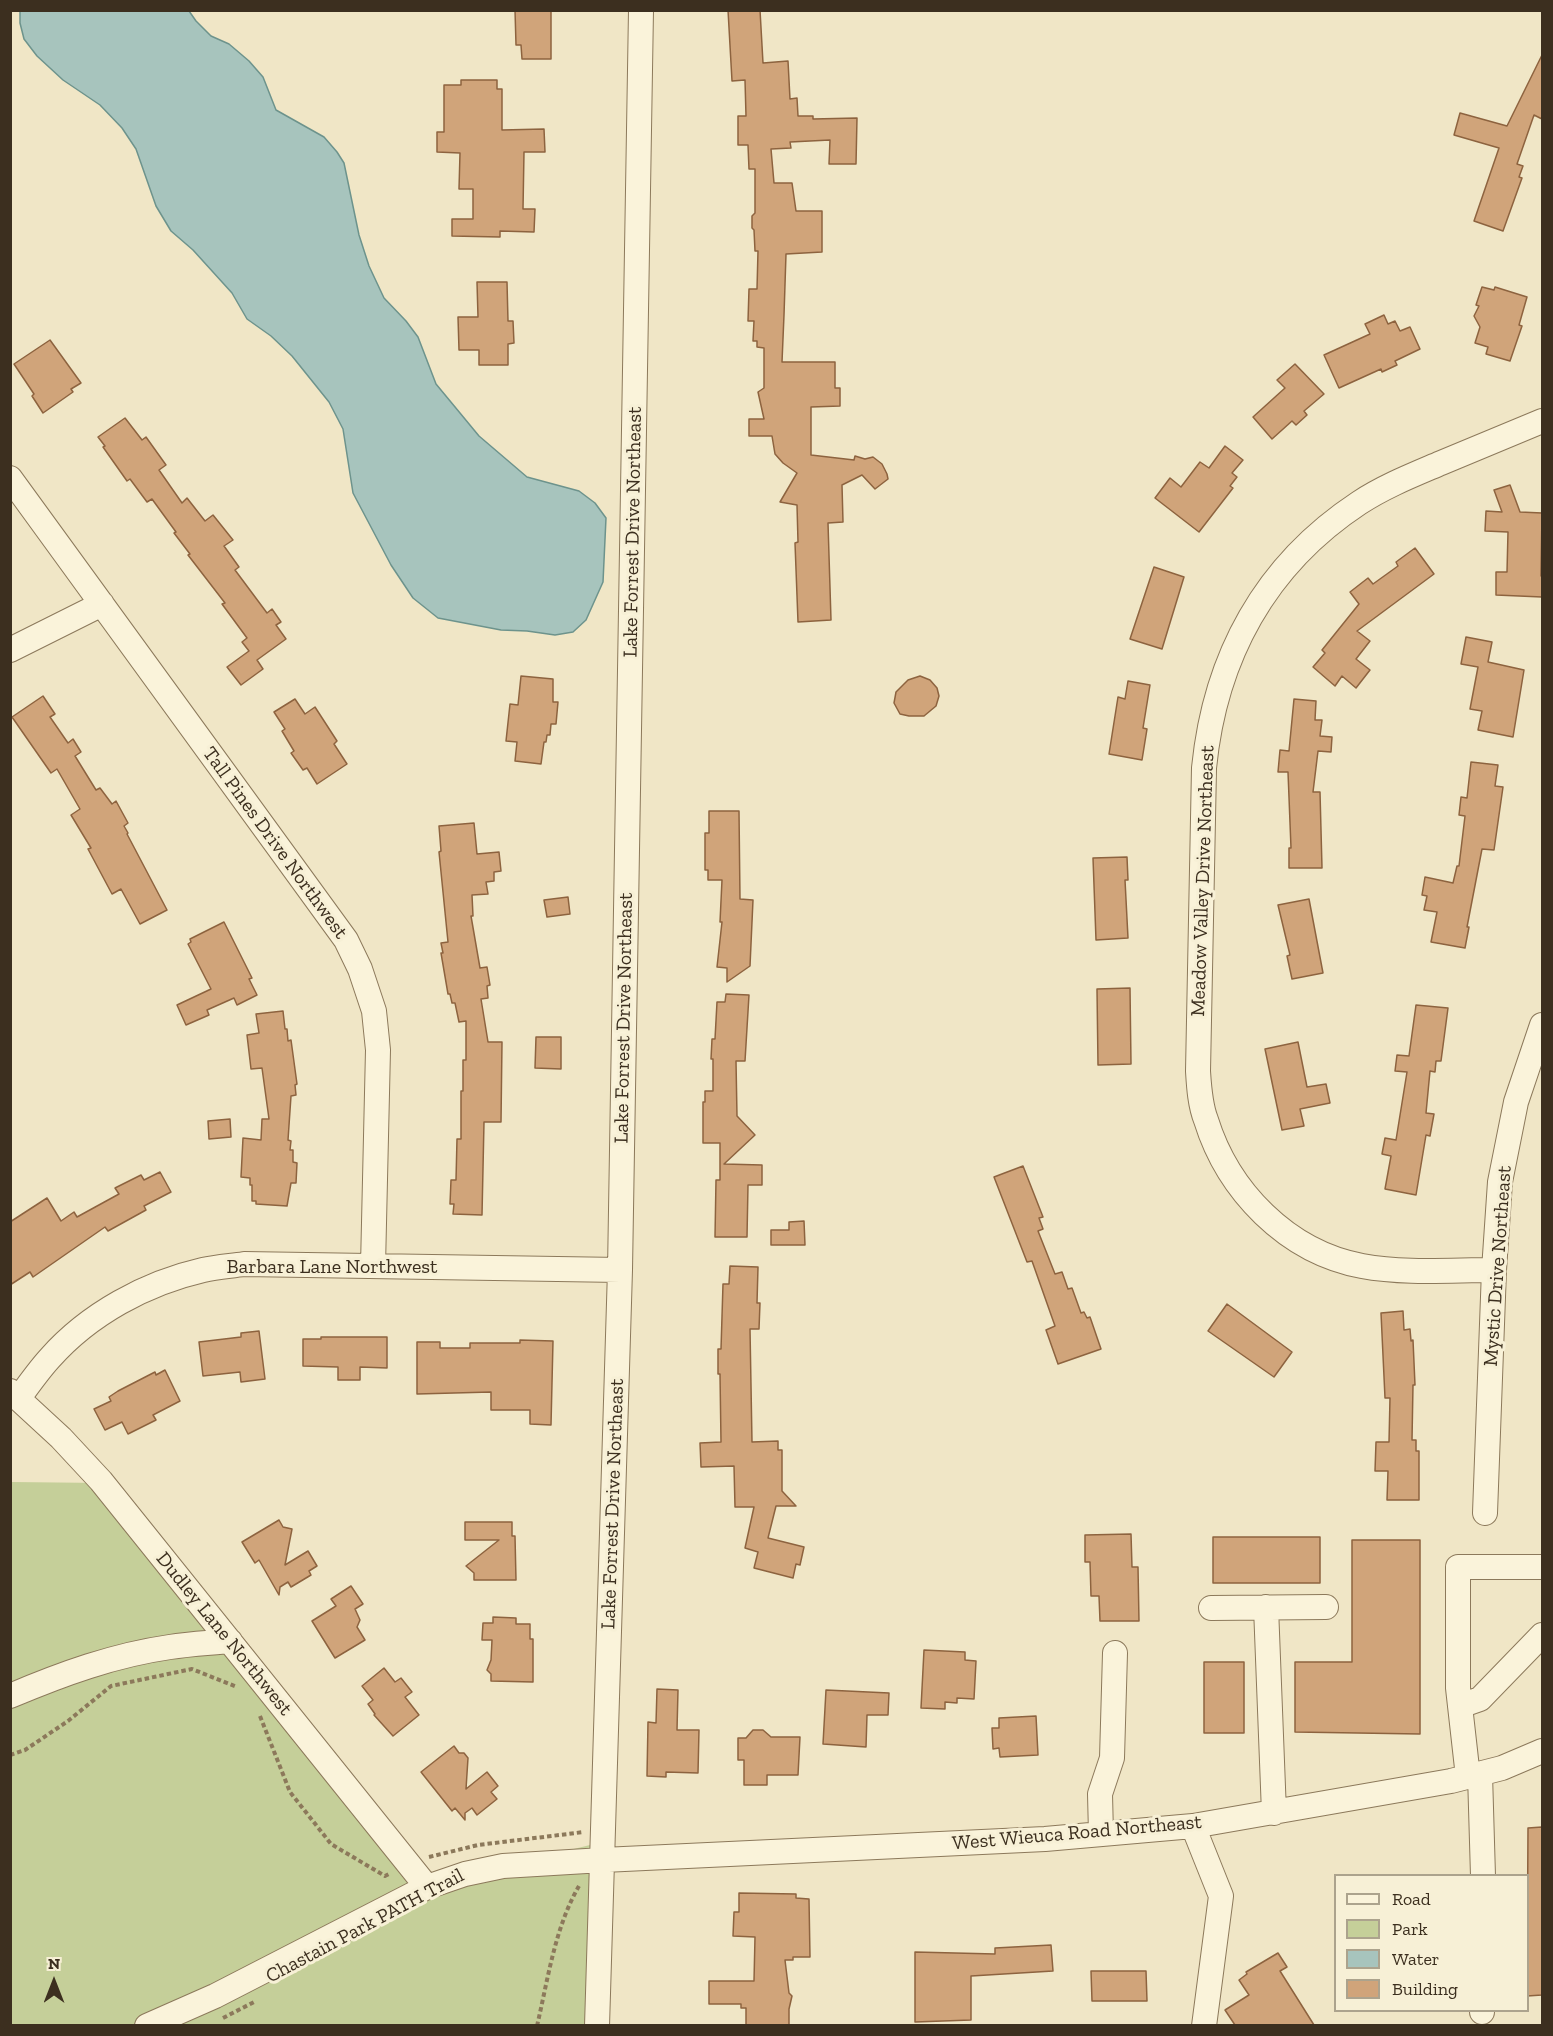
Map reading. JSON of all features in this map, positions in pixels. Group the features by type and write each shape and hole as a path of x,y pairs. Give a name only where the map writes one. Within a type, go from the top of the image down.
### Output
{"street":[{"name":"Lake Forrest Drive Northeast","path":"597,2025 593,1860 620,1270 641,10"},
{"name":"Meadow Valley Drive Northeast","path":"1494,1270 1388,1270 1359,1266 1329,1256 1297,1240 1268,1219 1243,1193 1223,1163 1205,1120 1198,1071 1204,768 1207,739 1222,677 1246,624 1282,571 1323,529 1360,502 1396,482 1542,421"},
{"name":"Tall Pines Drive Northwest","path":"10,478 345,940 360,969 374,1011 378,1050 373,1266"},
{"path":"10,650 102,604"},
{"name":"Mystic Drive Northeast","path":"1485,1513 1494,1270 1500,1182 1516,1102 1542,1025"},
{"name":"Barbara Lane Northwest","path":"15,1394 84,1326 123,1300 165,1281 204,1270 244,1264 620,1270"},
{"name":"Dudley Lane Northwest","path":"15,1394 101,1481 427,1887"},
{"path":"1483,1874 1474,1776 1458,1688 1458,1567 1542,1568"},
{"path":"1266,1607 1274,1812"},
{"path":"1210,1608 1326,1607"},
{"path":"1460,1706 1480,1699 1542,1635"},
{"path":"10,1696 59,1675 110,1659 169,1647 230,1641"},
{"path":"1101,1834 1101,1794 1112,1758 1115,1653"},
{"name":"West Wieuca Road Northeast","path":"147,2025 215,1996 427,1887 465,1874 503,1866 1035,1840 1193,1826 1474,1776 1542,1751"},
{"path":"1193,1826 1221,1896 1204,2025"}],"path":[{"path":"10,1755 25,1750 68,1721 111,1686 192,1669 239,1687"},
{"name":"Chastain Park PATH Trail","path":"256,1710 262,1718 290,1792 331,1844 385,1876 409,1864 478,1845 584,1832 593,1860 568,1904 537,2025"},
{"name":"Chastain Park PATH Trail","path":"213,2022 265,1996"}],"green space":[{"path":"11,1482 104,1483 421,1887 598,1843 594,2025 11,2026"}],"water":[{"path":"20,11 189,11 211,36 229,44 249,61 263,77 276,110 324,137 344,163 359,235 369,266 384,298 418,337 436,384 479,436 527,477 579,491 595,503 606,518 603,582 586,620 573,632 555,635 501,630 438,618 413,598 391,565 353,493 343,429 329,402 292,356 271,336 247,319 232,293 193,250 171,231 156,206 136,149 122,128 100,105 63,80 37,56 24,39"}],"building":[{"path":"515,10 551,10 551,59 522,59 521,45 516,45"},
{"path":"728,10 760,10 763,63 788,61 790,99 797,98 798,116 813,116 813,119 857,118 856,164 829,164 830,140 790,142 791,148 771,149 774,183 792,183 796,211 822,211 822,252 786,254 782,362 835,362 835,388 840,388 840,406 811,407 811,455 854,460 855,456 865,459 873,457 882,464 888,479 875,489 862,475 842,485 843,522 828,523 831,620 798,622 795,543 798,542 797,505 780,502 797,473 775,454 772,436 749,436 749,419 764,419 758,392 764,388 764,348 757,347 757,341 753,341 754,321 748,321 749,289 757,289 758,251 755,251 752,228 752,216 755,213 755,169 749,169 748,145 738,145 738,116 746,116 745,80 732,81"},
{"path":"1542,55 1542,119 1534,115 1517,164 1523,166 1519,177 1522,178 1503,231 1474,221 1499,148 1454,135 1460,113 1507,126"},
{"path":"461,80 497,80 497,89 502,89 502,130 544,129 545,152 524,152 523,209 535,209 534,232 500,231 500,237 452,236 452,219 473,219 473,189 459,189 460,153 437,152 437,132 444,132 444,85 461,85"},
{"path":"477,282 507,282 508,321 513,321 514,343 508,344 508,365 479,365 479,350 459,350 458,317 478,317"},
{"path":"1482,287 1494,290 1495,287 1527,297 1519,325 1522,326 1510,361 1486,354 1488,347 1475,343 1480,327 1474,316 1479,306 1476,305"},
{"path":"1384,315 1388,324 1395,321 1400,331 1410,327 1420,349 1395,361 1397,365 1382,372 1381,369 1339,388 1324,355 1370,334 1365,324"},
{"path":"50,340 81,383 71,389 73,392 43,413 32,396 34,394 14,364"},
{"path":"1295,364 1324,394 1304,411 1307,415 1296,425 1292,421 1272,439 1253,417 1285,388 1277,380"},
{"path":"125,418 142,440 146,437 166,465 159,470 182,503 187,498 205,521 213,515 233,540 224,546 239,567 235,570 267,613 272,609 281,622 276,625 286,639 257,660 263,669 241,685 227,667 249,651 242,642 247,638 222,604 225,603 188,555 190,554 174,533 176,532 152,499 147,502 130,479 127,481 98,437"},
{"path":"1225,446 1243,460 1232,473 1237,477 1230,486 1233,488 1199,532 1155,498 1170,478 1181,487 1200,462 1209,468"},
{"path":"1510,485 1520,512 1542,513 1542,597 1496,595 1496,572 1507,572 1508,532 1485,531 1486,511 1502,512 1494,490"},
{"path":"1415,548 1434,574 1357,631 1370,641 1356,659 1370,670 1356,688 1342,676 1335,686 1313,667 1325,653 1322,650 1359,604 1350,592 1368,578 1373,584 1398,566 1396,562"},
{"path":"1154,567 1184,577 1162,649 1130,639"},
{"path":"1466,637 1492,642 1488,662 1524,670 1513,737 1478,730 1482,711 1470,709 1478,667 1461,664"},
{"path":"521,676 553,679 553,702 558,702 556,724 551,724 550,735 547,735 546,742 544,742 541,764 515,761 517,742 506,741 510,704 518,705"},
{"path":"920,676 930,680 937,688 939,696 936,706 924,716 900,714 894,703 896,692 908,680"},
{"path":"1128,681 1150,685 1143,728 1147,729 1142,760 1109,754 1118,697 1125,699"},
{"path":"43,696 55,714 50,717 68,743 73,739 81,752 75,756 96,790 100,788 112,804 116,801 128,823 124,826 127,834 167,910 140,924 121,889 112,894 88,849 91,848 71,815 80,809 57,769 51,773 12,717"},
{"path":"295,699 305,714 315,707 337,741 334,744 347,764 317,784 307,768 303,770 291,753 294,751 282,731 285,729 274,712"},
{"path":"1294,699 1316,701 1315,720 1322,720 1320,736 1332,737 1331,752 1318,751 1313,792 1320,792 1322,868 1289,868 1289,848 1291,848 1288,772 1278,772 1280,750 1289,751"},
{"path":"1471,762 1498,765 1495,786 1503,787 1494,850 1482,849 1465,948 1431,942 1437,912 1424,910 1427,896 1422,895 1425,877 1453,883 1457,866 1459,866 1465,816 1459,815 1461,797 1467,798"},
{"path":"709,811 739,811 740,899 753,900 750,966 727,982 727,968 717,967 722,922 720,922 722,880 708,880 708,870 705,870 705,833 709,833"},
{"path":"474,823 477,854 499,852 501,871 494,872 494,881 486,882 488,894 472,895 473,916 471,916 480,968 487,967 490,985 487,986 488,998 481,999 488,1042 502,1042 501,1122 484,1122 482,1215 453,1214 454,1204 450,1204 451,1180 456,1180 457,1139 461,1139 461,1091 463,1091 463,1060 466,1060 466,1021 459,1022 455,1003 452,1003 450,994 448,994 441,953 443,953 441,943 448,942 439,852 441,851 439,826"},
{"path":"1127,857 1128,880 1125,880 1128,938 1096,940 1093,858"},
{"path":"568,897 570,914 547,917 544,900"},
{"path":"1309,899 1323,973 1292,979 1287,956 1290,955 1278,905"},
{"path":"224,922 252,978 249,979 257,995 237,1005 234,998 207,1010 209,1015 186,1025 177,1005 211,989 188,944 191,942 190,939"},
{"path":"1130,988 1131,1064 1098,1065 1097,989"},
{"path":"726,994 749,995 745,1061 736,1061 737,1116 755,1135 724,1164 762,1165 762,1185 748,1185 747,1237 715,1237 716,1180 720,1180 720,1143 703,1143 705,1091 713,1091 713,1059 711,1059 712,1039 715,1039 717,1002 725,1002"},
{"path":"1416,1005 1448,1008 1441,1061 1436,1061 1435,1072 1430,1071 1426,1113 1434,1114 1430,1136 1426,1135 1416,1195 1385,1189 1391,1156 1382,1154 1385,1138 1396,1140 1407,1072 1395,1071 1397,1055 1409,1056"},
{"path":"283,1011 288,1041 291,1040 297,1084 295,1085 296,1095 291,1096 288,1140 291,1141 290,1150 293,1150 293,1162 297,1163 296,1183 291,1183 287,1206 256,1204 256,1201 252,1201 250,1178 241,1177 243,1138 261,1140 262,1119 269,1119 262,1068 251,1069 247,1035 259,1033 256,1014"},
{"path":"536,1037 561,1037 561,1069 535,1068"},
{"path":"1298,1042 1307,1087 1326,1084 1330,1103 1300,1109 1304,1126 1282,1130 1265,1049"},
{"path":"230,1119 231,1137 209,1139 208,1121"},
{"path":"1023,1166 1043,1217 1039,1218 1043,1229 1038,1231 1055,1274 1062,1272 1068,1289 1072,1288 1081,1313 1084,1312 1087,1318 1090,1317 1101,1349 1058,1364 1046,1330 1055,1326 1032,1261 1027,1262 994,1177"},
{"path":"160,1172 171,1192 144,1206 146,1210 108,1231 105,1227 33,1277 30,1272 10,1285 10,1222 47,1198 61,1221 74,1212 77,1217 119,1194 115,1188 141,1175 144,1180"},
{"path":"804,1221 805,1245 771,1245 771,1230 789,1230 789,1222"},
{"path":"730,1266 758,1267 759,1329 750,1329 752,1442 778,1441 778,1450 782,1450 782,1491 796,1506 776,1506 768,1538 804,1547 800,1565 796,1564 793,1578 754,1568 758,1552 745,1548 754,1507 735,1507 734,1466 701,1467 700,1443 721,1442 718,1349 721,1349 723,1284 729,1284"},
{"path":"1227,1304 1292,1352 1274,1377 1208,1331"},
{"path":"1403,1311 1404,1330 1410,1329 1411,1341 1413,1340 1415,1385 1413,1385 1412,1440 1416,1440 1416,1451 1419,1451 1419,1500 1387,1500 1388,1471 1375,1471 1376,1442 1389,1442 1390,1398 1385,1398 1381,1313"},
{"path":"259,1331 265,1379 241,1382 240,1372 203,1376 199,1342 241,1337 241,1333"},
{"path":"321,1337 387,1337 387,1368 360,1367 360,1380 338,1380 338,1367 303,1366 303,1339 321,1339"},
{"path":"520,1340 553,1341 551,1425 530,1424 530,1410 491,1410 491,1392 417,1394 417,1342 440,1342 440,1348 470,1348 470,1343 520,1343"},
{"path":"165,1370 180,1401 153,1415 156,1420 128,1434 122,1422 105,1430 94,1409 111,1401 109,1397 118,1391 155,1372 156,1375"},
{"path":"279,1520 283,1527 292,1529 285,1565 308,1551 317,1566 309,1571 311,1575 291,1587 288,1582 280,1587 279,1595 259,1560 255,1563 242,1542"},
{"path":"465,1522 512,1522 512,1536 515,1536 516,1580 474,1580 474,1573 466,1566 499,1540 465,1540"},
{"path":"1131,1534 1132,1567 1138,1567 1139,1621 1100,1621 1099,1596 1091,1596 1090,1562 1085,1562 1085,1535"},
{"path":"1213,1537 1320,1537 1320,1583 1213,1583"},
{"path":"1352,1540 1420,1540 1420,1734 1295,1732 1295,1662 1352,1662"},
{"path":"351,1586 363,1604 355,1609 360,1620 357,1627 365,1640 335,1658 312,1621 336,1606 331,1599"},
{"path":"493,1617 516,1618 516,1624 530,1624 530,1639 533,1639 533,1682 491,1681 491,1674 487,1670 491,1660 492,1640 482,1640 483,1623 493,1623"},
{"path":"924,1650 965,1652 965,1660 976,1661 974,1699 957,1698 957,1703 945,1702 945,1709 921,1708"},
{"path":"1204,1662 1244,1662 1244,1733 1204,1733"},
{"path":"384,1668 395,1682 401,1678 412,1692 405,1697 419,1715 393,1736 374,1715 368,1704 373,1700 362,1686"},
{"path":"657,1689 678,1690 677,1730 699,1730 698,1773 666,1772 666,1777 647,1776 648,1722 656,1723"},
{"path":"826,1690 889,1693 888,1715 867,1715 866,1747 823,1744"},
{"path":"1036,1716 1038,1755 1000,1757 999,1748 993,1749 992,1728 999,1728 999,1718"},
{"path":"753,1730 763,1730 771,1737 800,1737 798,1775 767,1775 767,1785 744,1785 744,1760 738,1760 738,1738 746,1738"},
{"path":"454,1746 459,1753 464,1753 468,1758 466,1789 487,1772 498,1786 491,1792 497,1799 477,1815 472,1808 465,1813 465,1820 455,1808 452,1811 421,1772"},
{"path":"1542,1827 1542,1995 1529,1996 1529,1874 1528,1828"},
{"path":"739,1893 796,1894 796,1898 809,1899 810,1957 793,1957 793,1960 785,1960 789,1993 792,1996 789,2025 746,2025 746,2008 741,2008 741,2004 709,2004 709,1981 754,1981 755,1937 733,1936 734,1912 739,1912"},
{"path":"1051,1945 1053,1971 971,1976 971,2020 915,2022 915,1952 995,1954 995,1948"},
{"path":"1278,1953 1287,1967 1280,1971 1314,2025 1235,2025 1225,2010 1249,1995 1239,1980 1247,1974 1246,1972"},
{"path":"1091,1971 1146,1971 1147,2001 1092,2001"}]}
